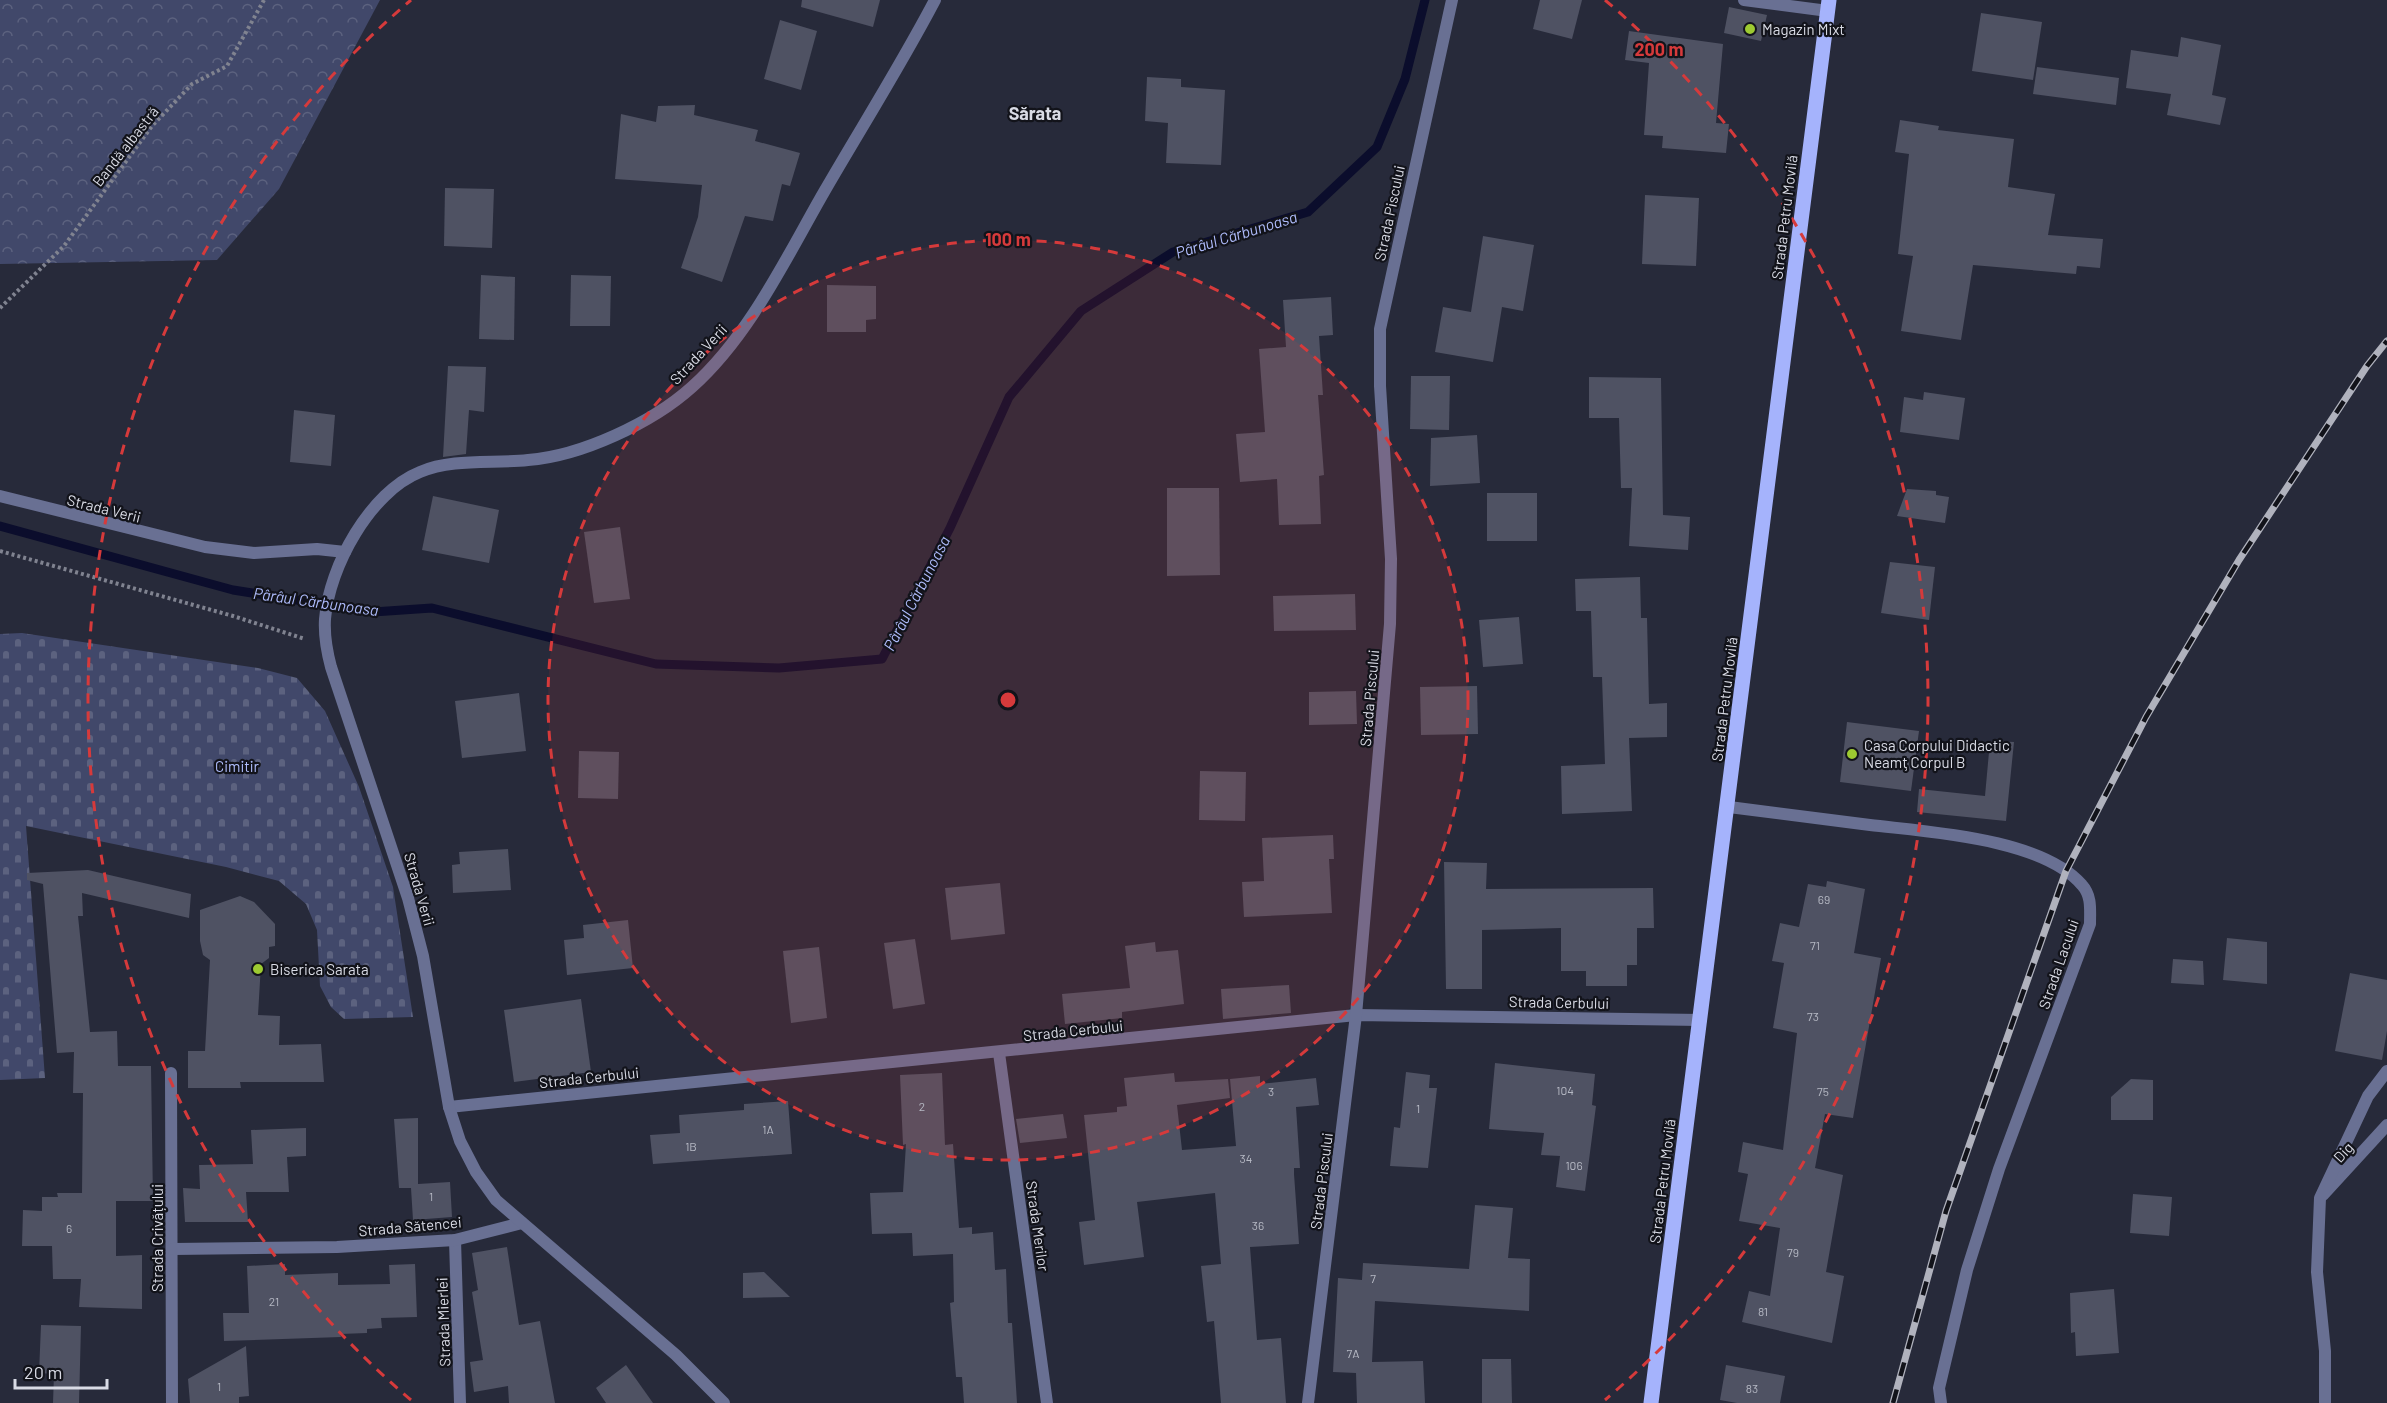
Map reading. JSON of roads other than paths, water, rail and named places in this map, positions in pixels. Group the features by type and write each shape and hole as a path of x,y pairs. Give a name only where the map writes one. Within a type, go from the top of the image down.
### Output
{"main road":[{"name":"Strada Petru Movilă","path":"1651,1403 1729,807 1828,5"}],"street":[{"name":"Strada Verii","path":"522,1223 496,1200 476,1172 460,1141 448,1107 423,956 408,898 344,711 326,646 325,619 331,585 345,552 366,517 391,490 419,472 447,465 531,460 571,452 614,435 664,408 692,387 748,322 935,0"},
{"name":"Strada Piscului","path":"1308,1403 1356,1015 1389,624 1391,559 1380,386 1380,329 1452,0"},
{"path":"1744,0 1828,5"},
{"name":"Strada Verii","path":"0,496 205,547 254,553 317,549 345,552"},
{"name":"Strada Lacului","path":"1729,807 1964,837 2004,845 2033,854 2066,871 2083,886 2090,900 2090,924 1999,1169 1967,1270 1939,1388 1941,1403"},
{"name":"Strada Cerbului","path":"448,1107 999,1053 1356,1015 1701,1020"},
{"name":"Strada Merilor","path":"999,1053 1047,1403"},
{"path":"2325,1403 2325,1351 2318,1272 2320,1198 2368,1096 2387,1071"},
{"name":"Strada Crivățului","path":"171,1073 172,1403"},
{"name":"Dig","path":"2320,1198 2387,1125"},
{"path":"522,1223 676,1355 724,1403"},
{"name":"Strada Sătencei","path":"173,1249 337,1247 455,1240 522,1223"},
{"name":"Strada Mierlei","path":"455,1240 460,1403"}],"waterway":[{"name":"Pârâul Cărbunoasa","path":"0,526 233,590 373,612 432,608 656,664 779,668 882,659 950,528 1009,397 1081,311 1173,252 1308,212 1377,147 1405,79 1425,0"}],"railway":[{"path":"1893,1403 1946,1211 2066,871 2146,717 2239,560 2367,366 2387,341"}],"place":[{"name":"Magazin Mixt","path":"1750,29"},
{"name":"Casa Corpului Didactic Neamţ Corpul B","path":"1852,754"},
{"name":"Biserica Sarata","path":"258,969"}],"district":[{"name":"Sărata","path":"1035,113"}],"park label":[{"name":"Cimitir","path":"237,766"}]}
